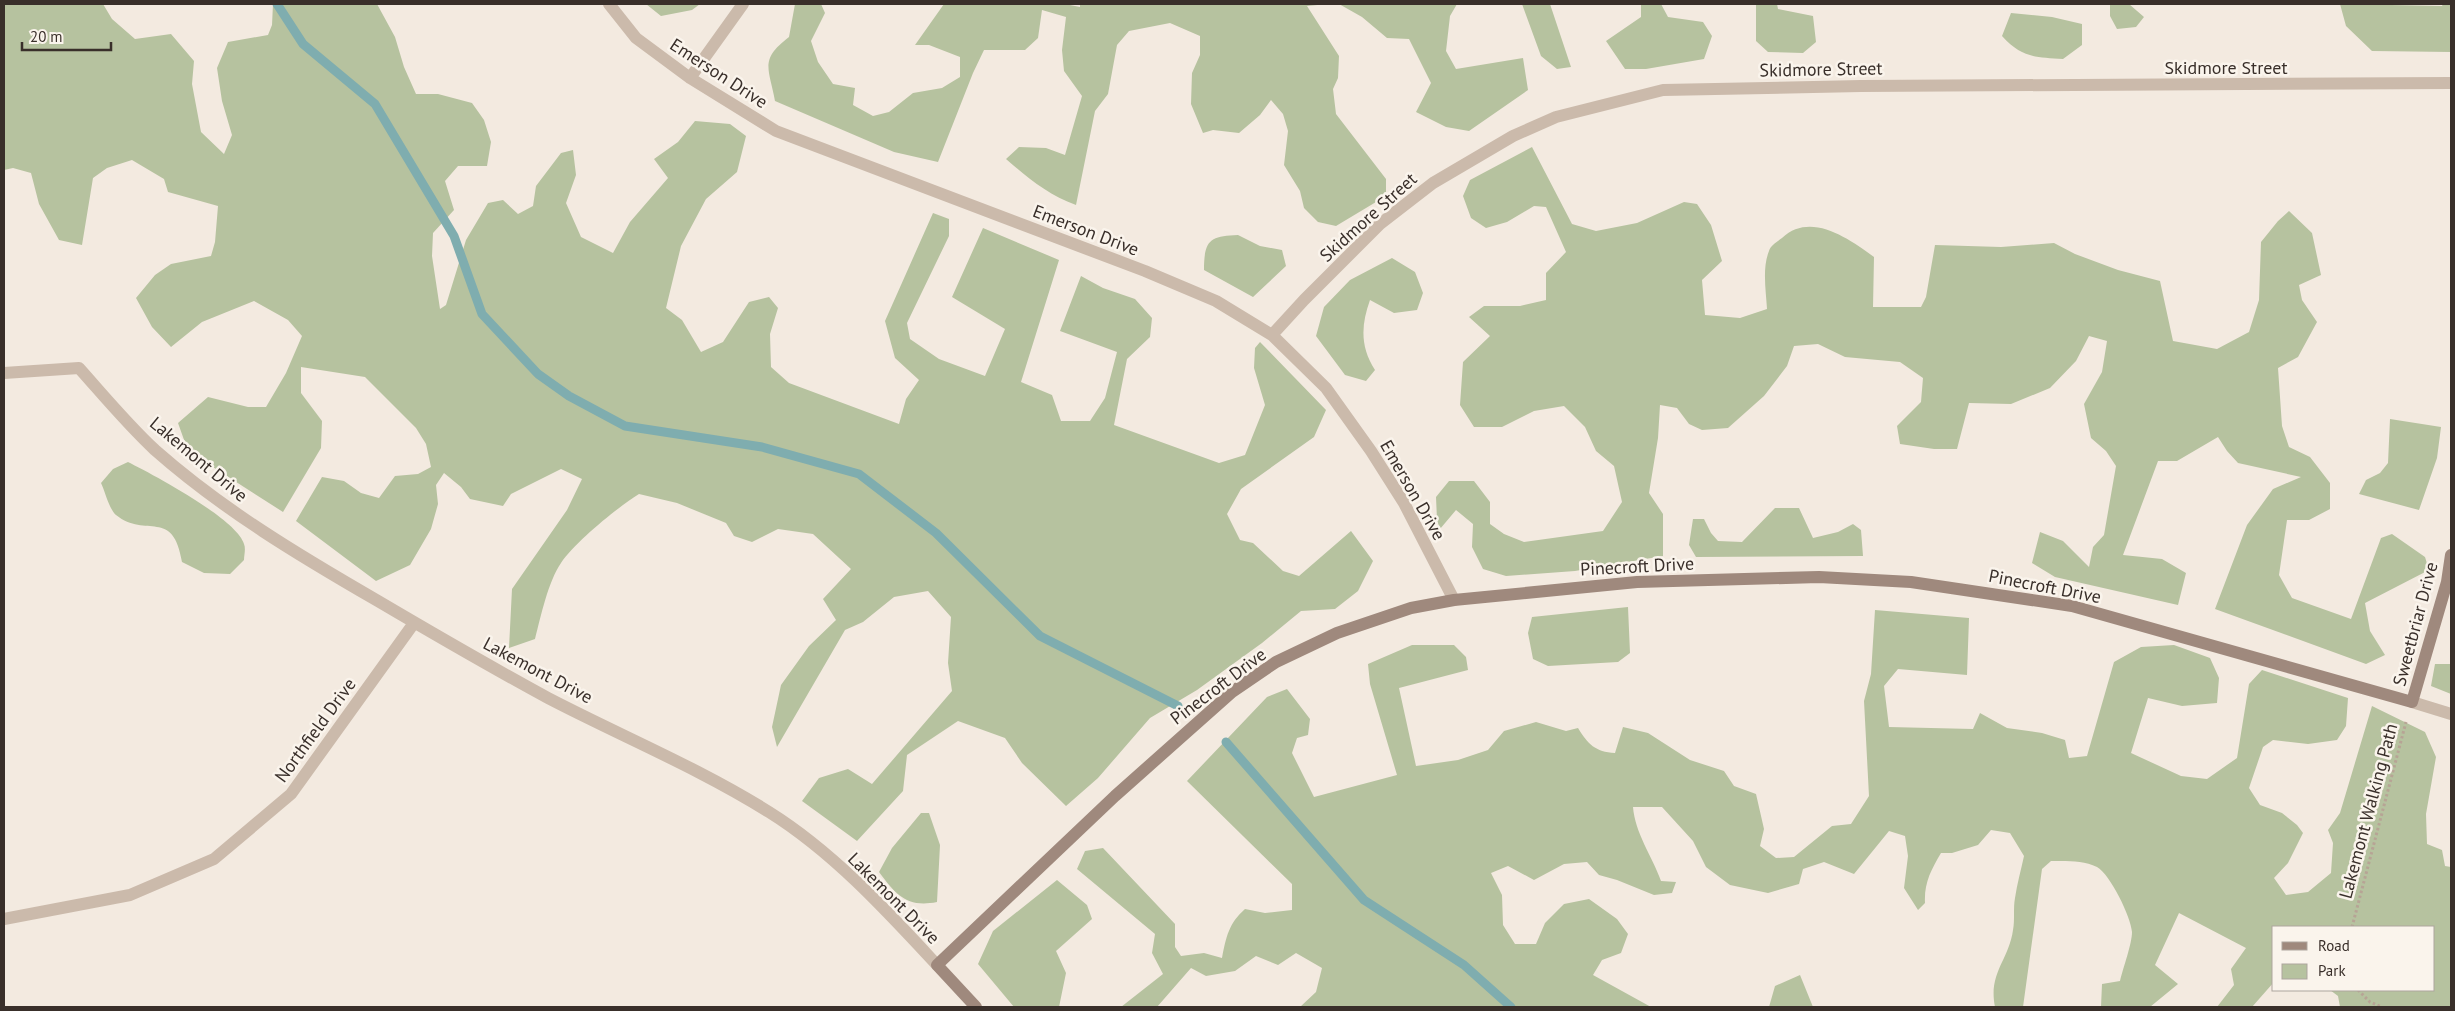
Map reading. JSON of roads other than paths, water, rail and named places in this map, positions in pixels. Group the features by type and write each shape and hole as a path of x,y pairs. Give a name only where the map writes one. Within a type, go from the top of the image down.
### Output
{"street":[{"name":"Emerson Drive","path":"609,4 636,38 690,78 776,131 1145,270 1216,301 1272,335 1326,388 1371,451 1404,503 1454,600"},
{"path":"690,78 743,4"},
{"name":"Skidmore Street","path":"1272,335 1380,224 1433,183 1513,136 1556,117 1663,90 1861,86 2451,83"},
{"name":"Lakemont Drive","path":"4,373 79,368 155,449 222,504 307,560 414,623 550,699 658,750 770,813 824,854 873,896 976,1007"},
{"name":"Sweetbriar Drive","path":"2412,702 2447,582 2451,555"},
{"name":"Pinecroft Drive","path":"937,965 1115,796 1232,692 1276,662 1336,633 1411,608 1454,600 1637,582 1819,577 1911,582 2072,606 2451,714"},
{"name":"Northfield Drive","path":"4,919 130,895 214,858 291,794 414,623"}],"waterway":[{"path":"277,4 303,44 375,104 454,236 482,314 538,374 569,396 625,426 762,447 859,474 936,533 1040,636 1178,706"},
{"path":"1226,742 1364,900 1464,965 1511,1007"}]}
